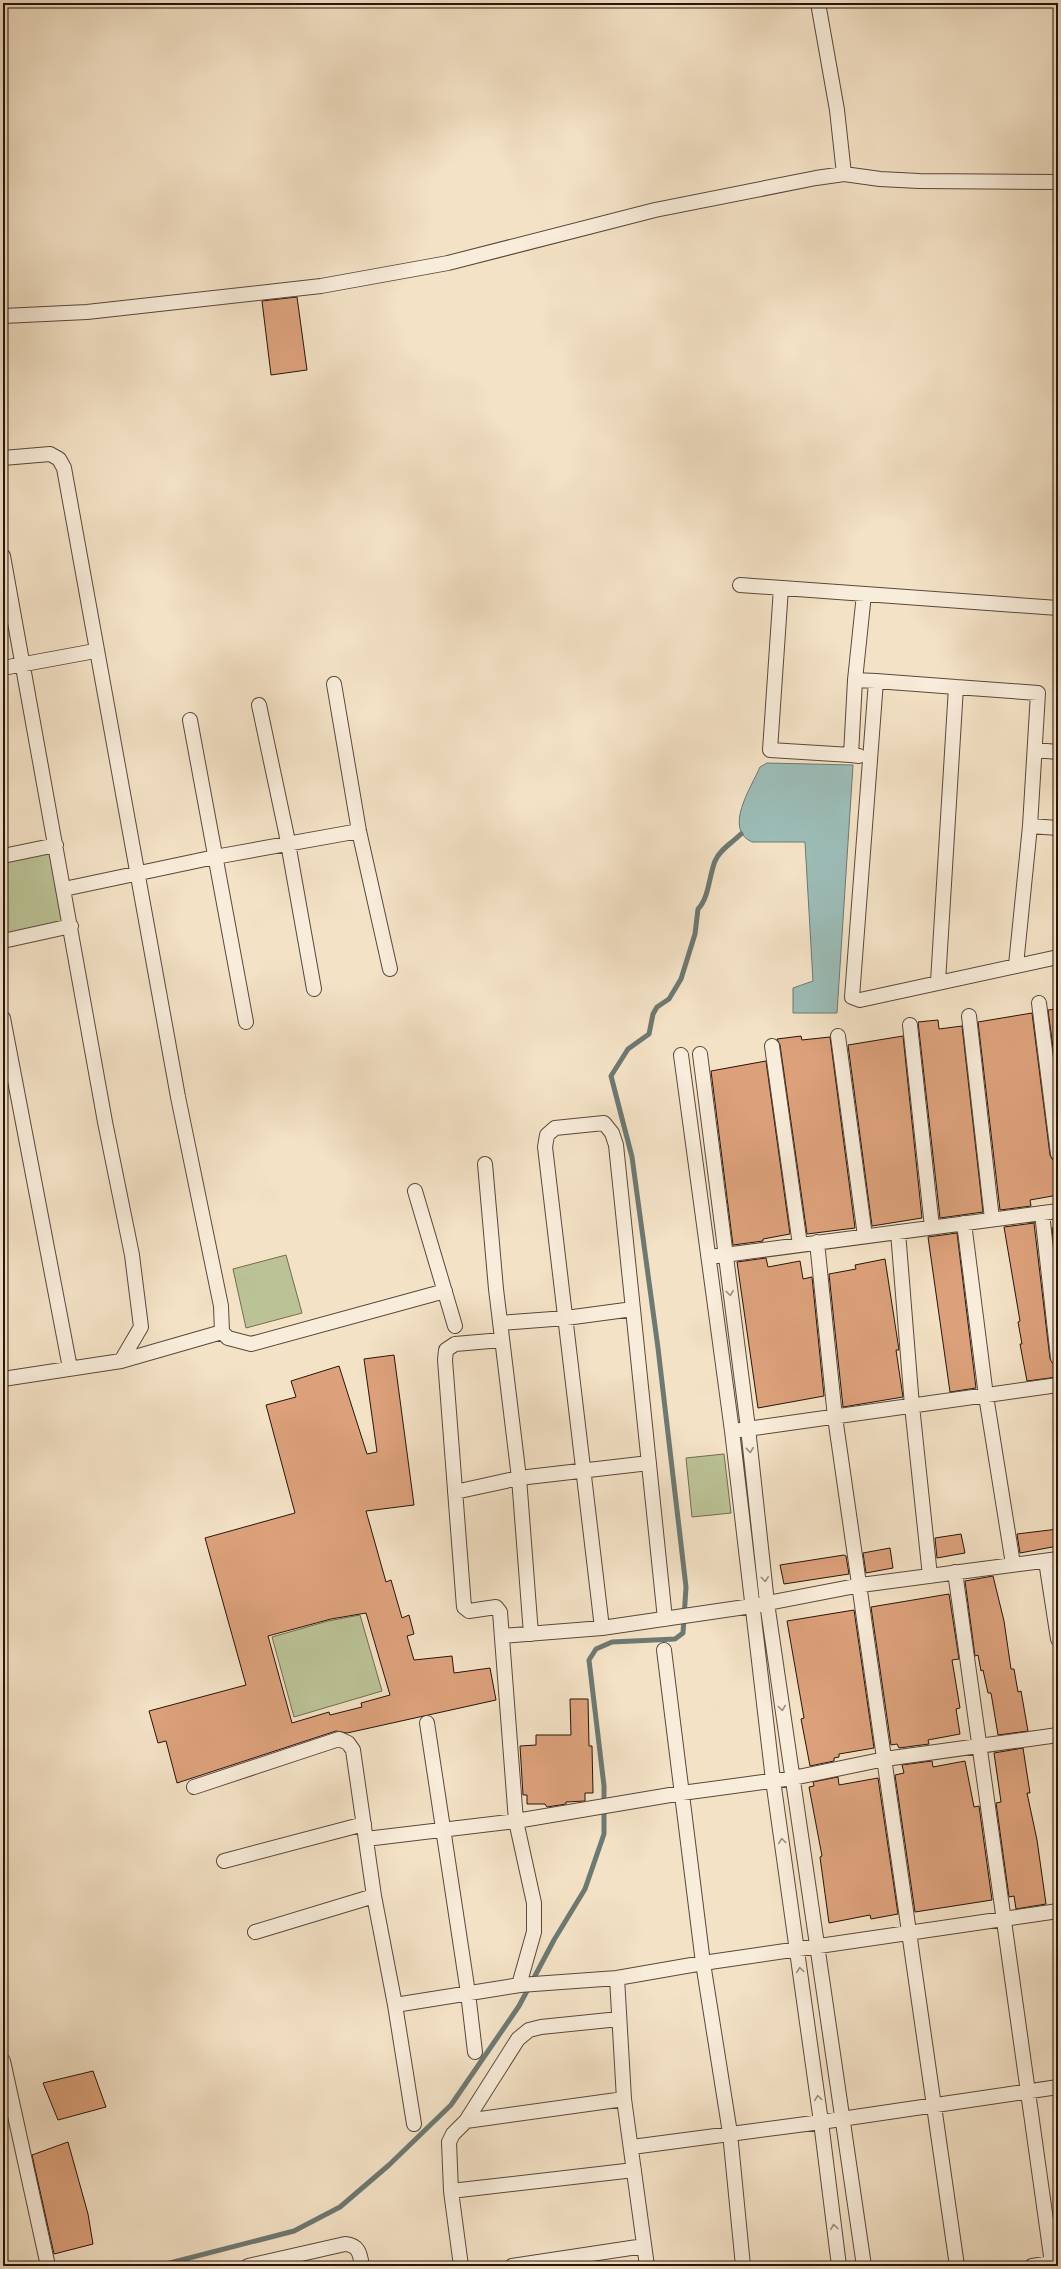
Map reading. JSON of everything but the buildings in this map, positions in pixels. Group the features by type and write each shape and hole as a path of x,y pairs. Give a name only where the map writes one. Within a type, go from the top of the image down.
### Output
{"street":[{"path":"818,3 836,110 854,175"},
{"path":"3,316 87,312 321,286 448,263 655,210 816,178 854,175 919,181 1058,182"},
{"path":"3,458 50,454 59,459 62,464 95,651 178,1097 221,1306 222,1332 228,1338 251,1344 445,1291"},
{"path":"3,556 71,926 105,1122 132,1255 141,1327 121,1361"},
{"path":"740,585 1058,608"},
{"path":"781,588 770,750 871,756"},
{"path":"851,755 855,680 864,594"},
{"path":"3,668 95,651"},
{"path":"855,680 1038,693 1030,826 1016,965"},
{"path":"876,681 852,996 860,1000 1058,957"},
{"path":"334,684 359,831 390,969"},
{"path":"938,982 956,687"},
{"path":"259,705 288,844 314,989"},
{"path":"190,720 246,1022"},
{"path":"1035,750 1058,752"},
{"path":"1030,826 1058,828"},
{"path":"64,889 136,872 359,831"},
{"path":"3,856 56,845"},
{"path":"3,941 71,926"},
{"path":"1039,1003 1058,1154"},
{"path":"969,1016 992,1219"},
{"path":"3,1018 70,1368"},
{"path":"910,1025 932,1227"},
{"path":"838,1036 865,1236"},
{"path":"772,1046 800,1245"},
{"path":"700,1054 748,1428 767,1603 864,2266"},
{"path":"682,1055 732,1431 773,1780 821,2122 839,2266"},
{"path":"602,1628 545,1147 547,1135 555,1128 604,1123 612,1133 616,1145 649,1463 669,1618"},
{"path":"485,1164 500,1323 519,1478 531,1634"},
{"path":"415,1191 455,1326"},
{"path":"708,1257 1058,1211"},
{"path":"1042,1213 1058,1358"},
{"path":"964,1223 986,1396 1012,1564"},
{"path":"898,1232 912,1406 930,1576"},
{"path":"817,1242 835,1417 861,1585 957,2266"},
{"path":"500,1323 566,1318 633,1309"},
{"path":"3,1379 121,1361 222,1332"},
{"path":"502,1340 455,1344 446,1350 445,1360 464,1607 469,1611 496,1607 500,1612 516,1821 534,1903 534,1932 520,1985"},
{"path":"732,1431 1058,1385"},
{"path":"456,1492 519,1478 649,1463"},
{"path":"502,1636 602,1628 752,1606 861,1585 1012,1564 1052,1560 1058,1639"},
{"path":"955,1572 1028,2092 1055,2262 1032,2266"},
{"path":"664,1650 703,1963 730,2133 743,2266"},
{"path":"427,1723 468,1993 475,2052"},
{"path":"366,1839 516,1821 682,1793 793,1778 885,1759 1058,1735"},
{"path":"194,1787 339,1739 348,1743 353,1750 374,1896 395,2005 414,2124"},
{"path":"224,1861 364,1824"},
{"path":"255,1932 374,1896"},
{"path":"395,2005 520,1985 617,1978 703,1963 1058,1911"},
{"path":"617,1978 624,2099 632,2147 647,2266"},
{"path":"461,2266 451,2192 449,2142 453,2134 466,2121 518,2039 528,2030 541,2027 619,2019"},
{"path":"3,2061 48,2266"},
{"path":"632,2147 843,2119 1058,2087"},
{"path":"466,2121 624,2099"},
{"path":"451,2192 634,2170"},
{"path":"248,2266 345,2244 353,2245 359,2250 362,2266"},
{"path":"512,2266 644,2246"}],"green space":[{"path":"56,845 71,926 3,941 3,856"},
{"path":"286,1255 302,1313 246,1328 233,1269"},
{"path":"724,1454 731,1513 692,1517 686,1458"},
{"path":"360,1615 382,1691 294,1717 272,1637 328,1621"}],"water":[{"path":"767,763 853,765 837,1013 793,1013 793,988 813,981 805,842 752,842 744,836 740,828 739,818 746,797 760,767"}],"waterway":[{"path":"158,2266 294,2231 340,2207 389,2165 451,2105 519,2006 554,1940 585,1889 604,1834 604,1786 589,1660 596,1649 612,1642 675,1639 683,1633 686,1587 658,1348 632,1157 611,1076 628,1049 649,1034 653,1014 657,1007 669,999 681,979 695,934 698,909 707,893 715,861 723,850 741,834"}]}
